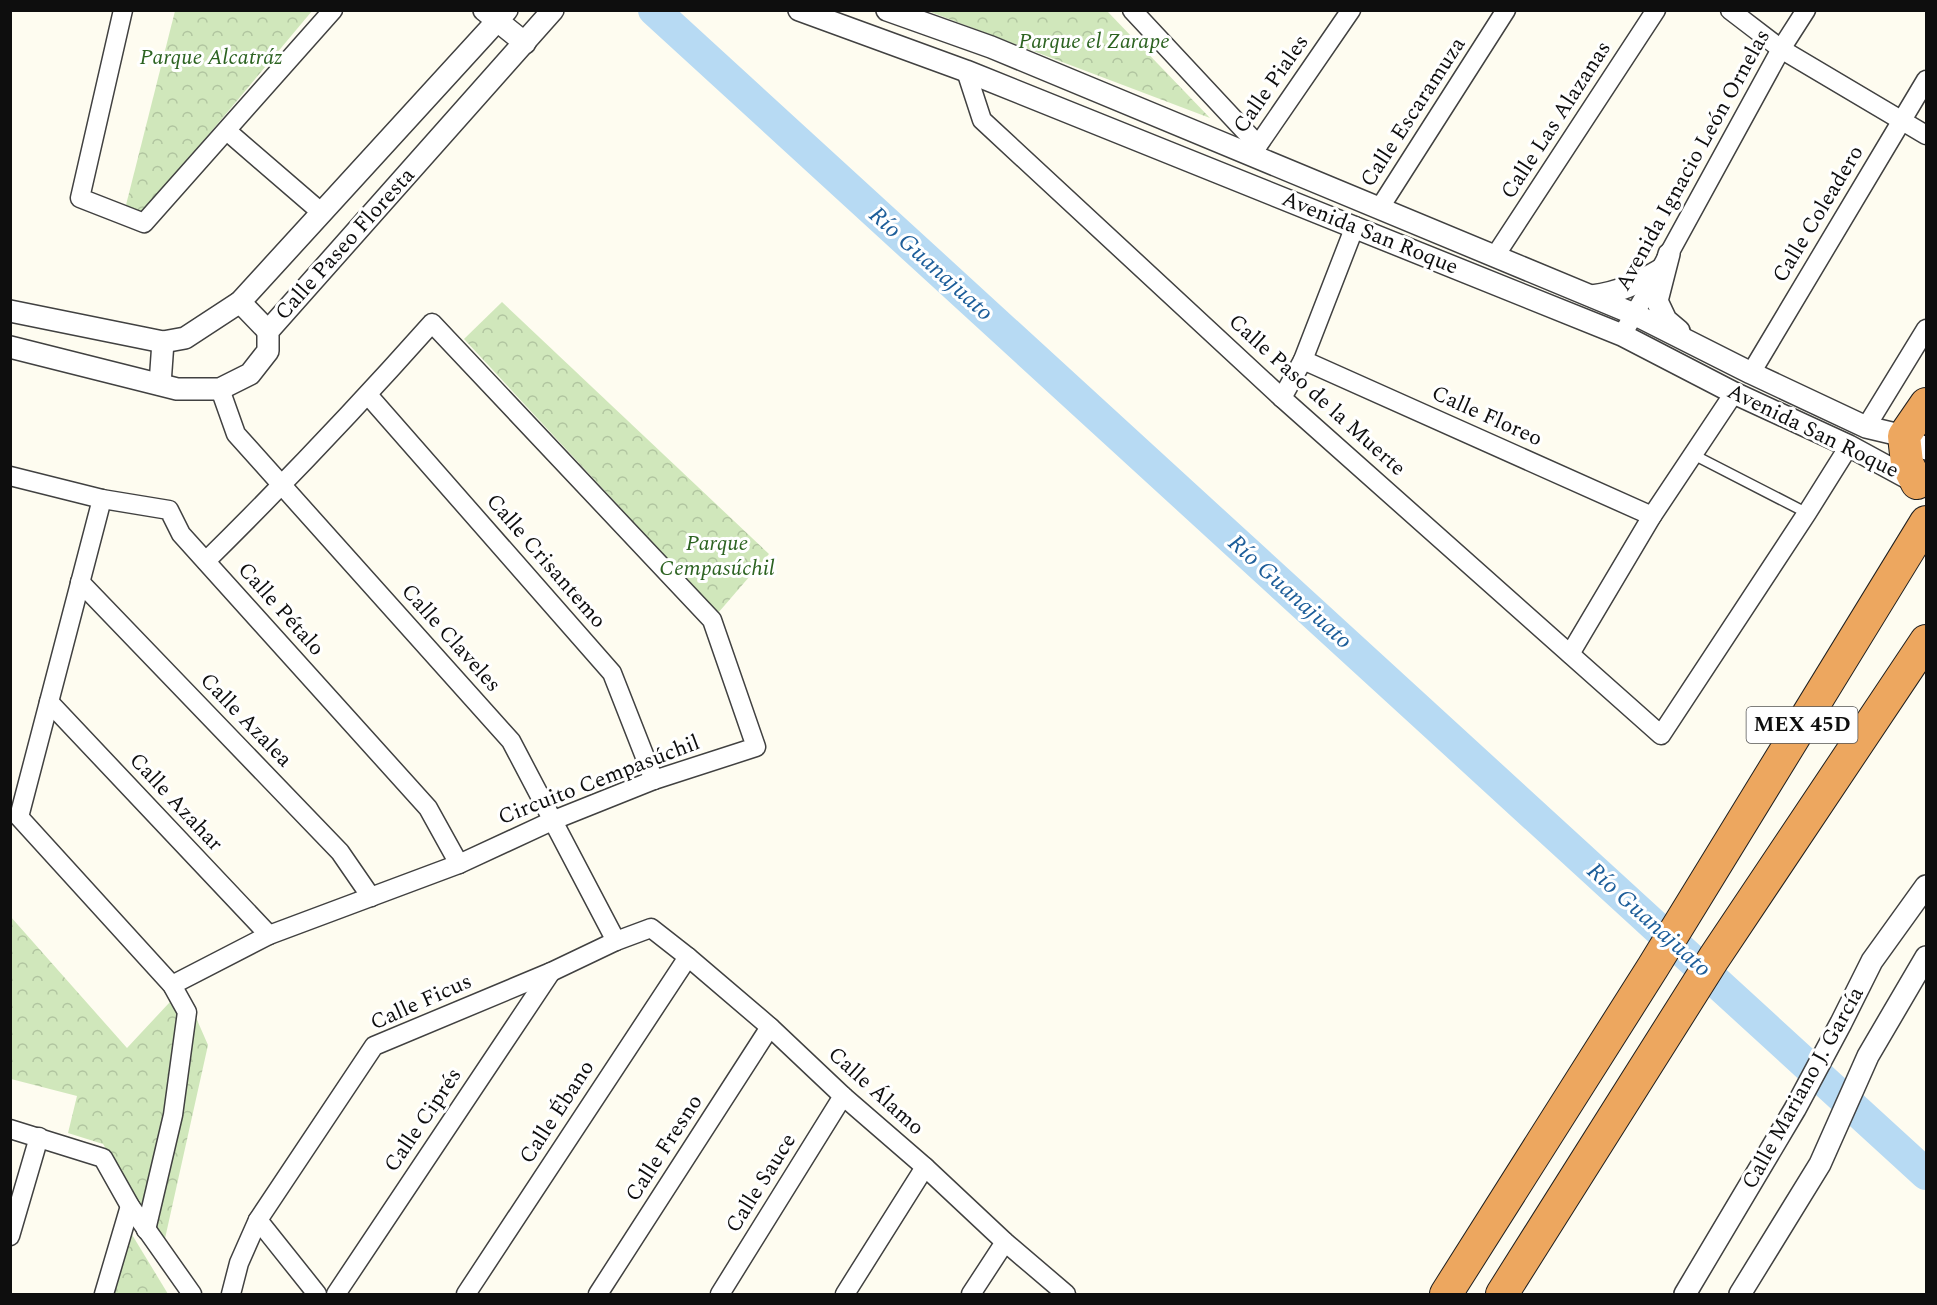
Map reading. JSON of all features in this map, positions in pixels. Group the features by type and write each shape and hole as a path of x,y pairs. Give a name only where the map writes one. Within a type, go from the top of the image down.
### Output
{"highway":[{"path":"1922,486 1907,463 1926,404"},
{"name":"MEX 45D","path":"1446,1294 1653,967 1926,522"},
{"name":"MEX 45D","path":"1502,1294 1714,958 1926,641"}],"street":[{"path":"123,10 80,198 144,223 333,10"},
{"name":"Avenida San Roque","path":"799,10 966,71 1622,335 1734,393 1849,446 1922,486"},
{"name":"Avenida San Roque","path":"887,10 991,47 1254,150 1379,209 1634,314 1751,373 1866,427 1915,442"},
{"path":"1132,10 1254,150"},
{"name":"Calle Escaramuza","path":"1379,209 1506,10"},
{"name":"Calle Las Alazanas","path":"1495,256 1656,10"},
{"path":"1730,10 1781,49 1926,135"},
{"name":"Avenida Ignacio León Ornelas","path":"1622,335 1781,49 1806,10"},
{"path":"496,14 525,43 552,11"},
{"name":"Calle Piales","path":"1254,150 1347,12"},
{"name":"Calle Paseo Floresta","path":"10,311 163,342 185,338 240,303 496,14"},
{"name":"Calle Paseo Floresta","path":"10,347 177,389 220,389 250,374 268,351 268,331 525,43"},
{"name":"Calle Paso de la Muerte","path":"966,71 982,120 1282,398 1661,735 1807,513"},
{"name":"Calle Coleadero","path":"1751,373 1926,80"},
{"path":"227,131 322,213"},
{"path":"1282,398 1303,360 1355,226"},
{"path":"1592,296 1614,293 1634,285 1664,262"},
{"path":"1664,262 1657,301 1666,321 1691,342"},
{"path":"240,303 268,331"},
{"name":"Circuito Cempasúchil","path":"172,985 269,935 459,864 554,820 654,780 756,747 712,620 432,323 284,485 206,561"},
{"path":"1866,427 1926,329"},
{"path":"160,384 163,342"},
{"name":"Calle Floreo","path":"1303,360 1652,516"},
{"name":"Calle Claveles","path":"220,389 236,434 511,741 616,941"},
{"path":"1570,654 1652,516 1734,393"},
{"name":"Calle Crisantemo","path":"368,395 612,673 654,780"},
{"path":"1807,513 1849,446"},
{"name":"Calle Pétalo","path":"10,476 102,499 169,510 181,534 428,808 459,864"},
{"path":"102,499 19,817 172,985 187,1012 173,1115 146,1230"},
{"name":"Calle Azalea","path":"80,582 339,852 371,897"},
{"name":"Calle Azahar","path":"49,702 269,935"},
{"name":"Calle Mariano J. García","path":"1685,1294 1795,1109 1872,961 1926,886"},
{"name":"Calle Ficus","path":"231,1294 239,1263 258,1220 374,1046 651,928"},
{"name":"Calle Álamo","path":"651,928 770,1027 843,1096 926,1167 1005,1242 1066,1294"},
{"name":"Calle Ébano","path":"466,1294 688,957"},
{"name":"Calle Mariano J. García","path":"1740,1294 1820,1164 1868,1056 1926,957"},
{"name":"Calle Ciprés","path":"336,1294 551,972"},
{"name":"Calle Fresno","path":"598,1294 770,1027"},
{"name":"Calle Sauce","path":"720,1294 843,1096"},
{"path":"10,1129 103,1158 130,1206 192,1294"},
{"path":"10,1236 39,1137"},
{"path":"845,1294 926,1167"},
{"path":"104,1294 130,1206"},
{"path":"258,1220 317,1294"},
{"path":"971,1294 1005,1242"}],"lane":[{"path":"1694,455 1807,513"}],"green space":[{"name":"Parque Alcatráz","path":"175,11 312,11 143,213 125,209"},
{"name":"Parque el Zarape","path":"928,11 1107,11 1210,118"},
{"name":"Parque Cempasúchil","path":"502,302 769,554 718,613 464,339"},
{"path":"10,916 127,1048 183,988 208,1045 164,1243 103,1144 68,1133 77,1096 11,1079"},
{"path":"131,1233 168,1294 113,1294"}],"waterway":[{"name":"Río Guanajuato","path":"654,10 1926,1174"}]}
